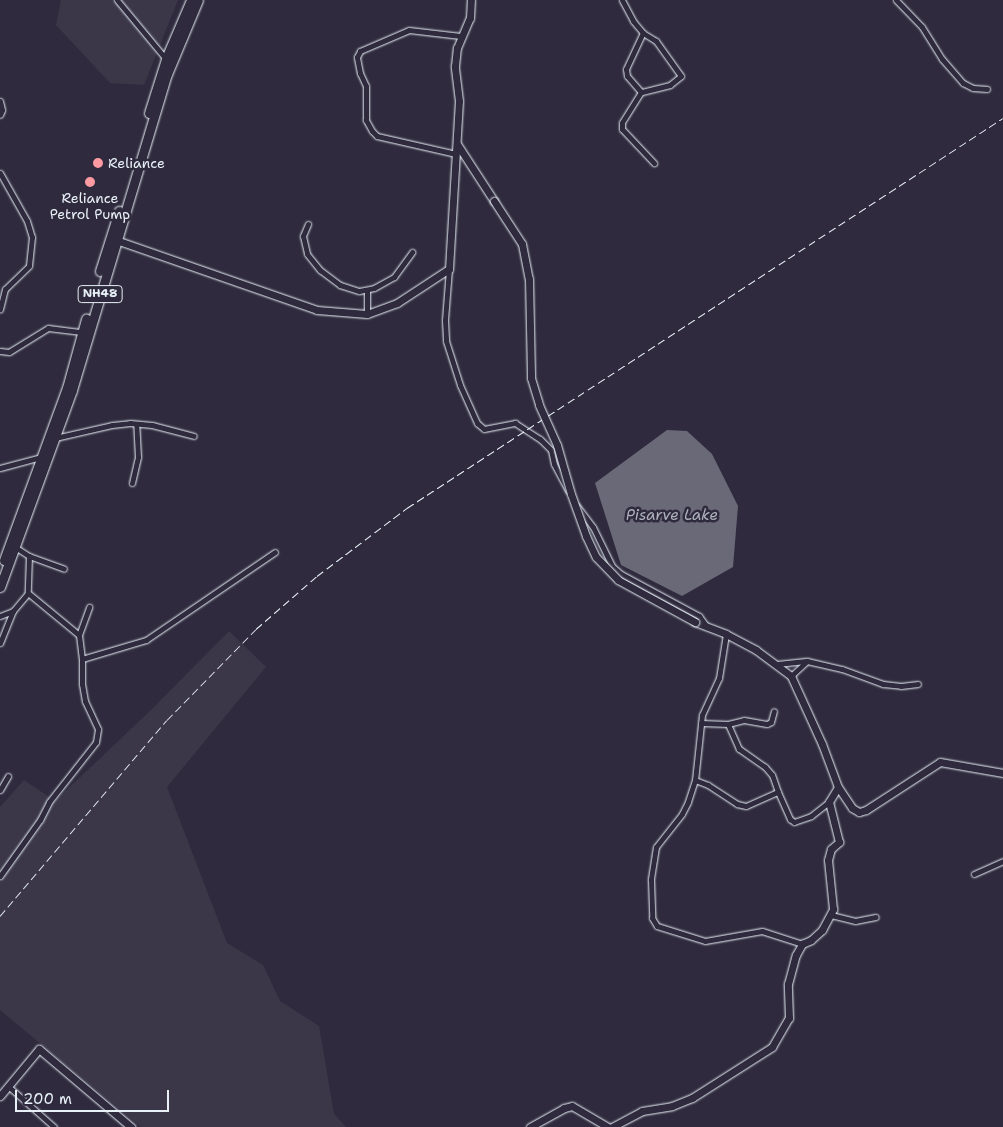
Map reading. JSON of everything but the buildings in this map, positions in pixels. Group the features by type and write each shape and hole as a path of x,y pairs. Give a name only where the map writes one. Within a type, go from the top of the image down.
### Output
{"highway":[{"name":"NH48","path":"0,587 15,547 42,457 53,437 82,332 166,59 191,0"},
{"name":"NH48","path":"0,569 72,390 172,58 198,0"}],"street":[{"path":"117,0 166,59"},
{"path":"471,0 470,18 457,48 455,66 458,101 457,144 445,320 446,341 460,385 477,423 484,429 515,423 540,439 551,450 558,472 574,503 593,527 612,566 621,574 699,616 708,627"},
{"path":"622,0 632,21 643,33 656,41 680,76 670,85 641,92 622,128 654,164"},
{"path":"896,0 922,27 942,58 963,83 973,88 987,89"},
{"path":"456,154 377,136 366,120 368,97 357,57 360,51 409,30 461,36"},
{"path":"641,92 627,76 626,69 643,33"},
{"path":"0,101 2,110 0,115"},
{"path":"457,144 522,244 529,279 531,378 538,405 557,445 570,494 596,557 618,580 694,622 726,634 776,664 791,676 822,744 838,787 852,808 859,812 876,805 940,762 1003,773"},
{"path":"0,173 27,221 32,237 29,266 5,290 0,309"},
{"path":"308,224 303,236 307,254 320,270 340,285 359,291 374,288 394,277 412,252"},
{"path":"116,240 317,310 367,314 397,303 449,270"},
{"path":"367,290 367,314"},
{"path":"0,351 9,352 48,328 82,332"},
{"path":"53,437 112,425 136,424 152,425 194,436"},
{"path":"132,483 138,457 136,424"},
{"path":"0,468 42,457"},
{"path":"15,547 30,556 64,569"},
{"path":"82,659 146,640 275,552"},
{"path":"0,643 13,611 28,593 30,556"},
{"path":"28,593 79,635"},
{"path":"0,876 40,820 49,802 96,742 98,730 86,701 82,684 82,659 79,635 89,607"},
{"path":"0,616 13,611"},
{"path":"726,634 719,678 705,705 701,723 694,780 682,814 656,847 650,906 654,923 705,941 720,940 762,931 802,944 811,940 822,930 830,915 833,901 828,854 839,842 829,802"},
{"path":"776,664 807,661 842,669 883,684 901,686 918,684"},
{"path":"791,676 807,661"},
{"path":"701,723 728,724 744,720 767,724 771,722 774,711"},
{"path":"728,724 739,749 765,767 772,775 790,819 794,822 811,816 829,802 838,787"},
{"path":"0,790 8,776"},
{"path":"694,780 708,785 737,804 746,806 778,792"},
{"path":"974,874 1003,861"},
{"path":"830,915 854,921 876,917"},
{"path":"530,1127 564,1108 572,1106 610,1127 642,1112 672,1106 692,1098 772,1047 789,1018 788,984 802,944"},
{"path":"0,1096 39,1049 131,1127"},
{"path":"8,1086 52,1126"}],"shaded area":[{"path":"61,0 178,0 144,85 110,83 56,25"},
{"path":"229,631 266,667 167,787 227,943 263,965 280,1001 319,1026 334,1114 346,1127 141,1127 0,1010 0,807 24,780 55,801 151,710"}],"water":[{"name":"Pisarve Lake","path":"667,430 687,431 712,454 738,506 733,567 682,596 621,565 595,483"}],"railway":[{"path":"0,916 167,720 256,629 317,576 407,508 1003,118"}],"place":[{"name":"Reliance","path":"98,163"},
{"name":"Reliance Petrol Pump","path":"90,182"}]}
